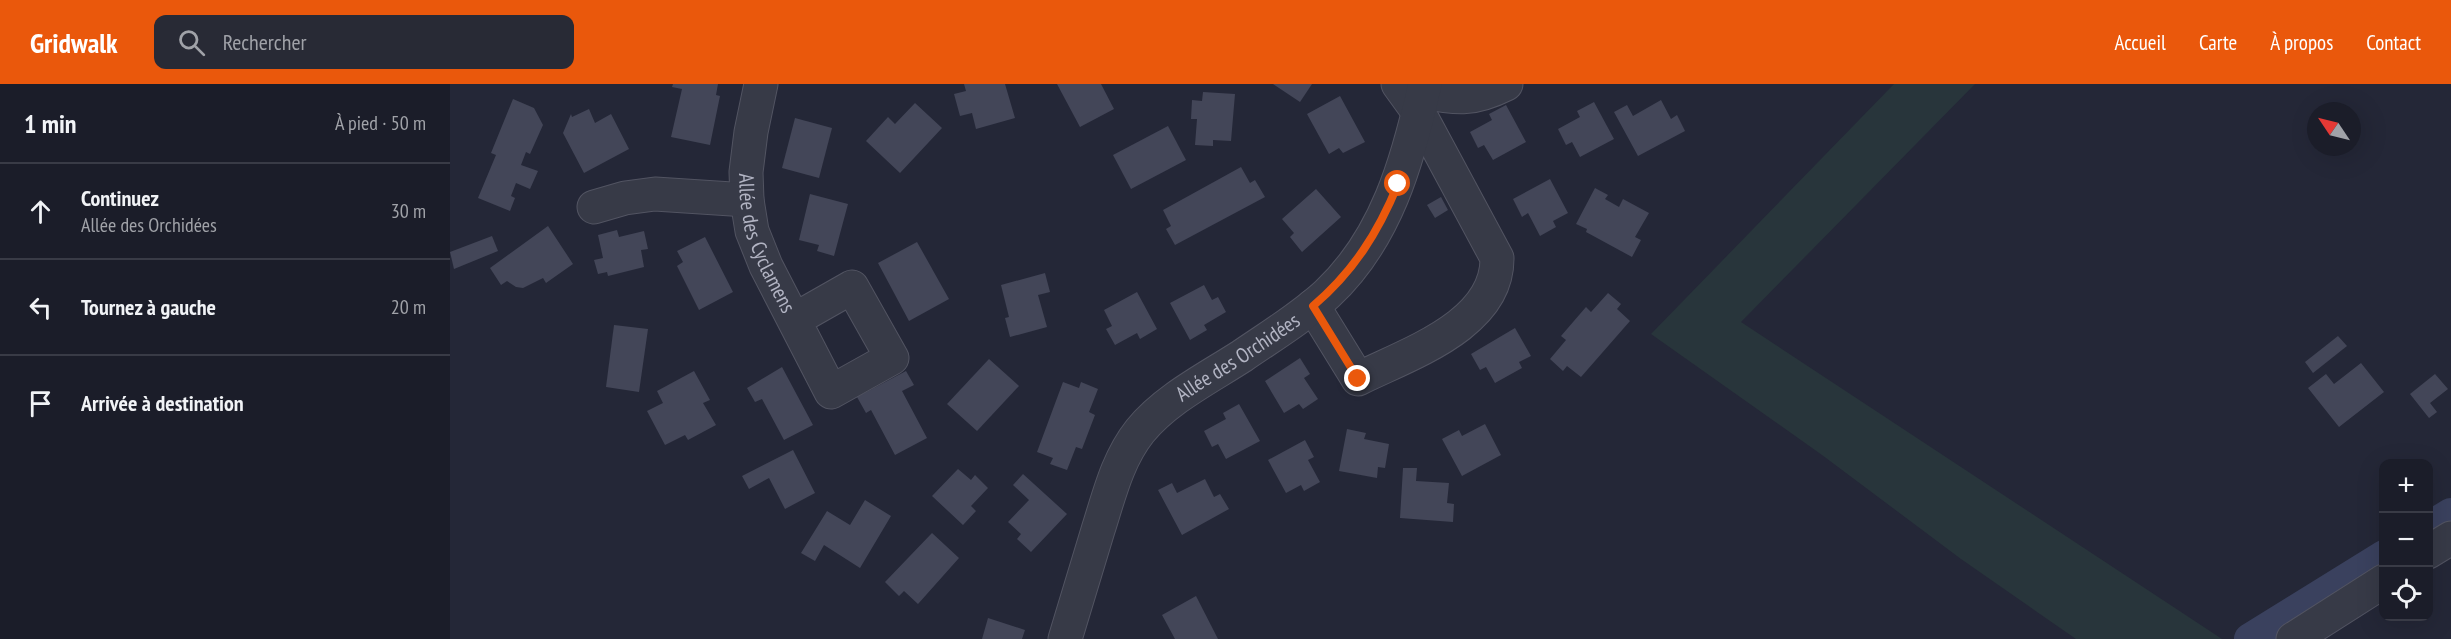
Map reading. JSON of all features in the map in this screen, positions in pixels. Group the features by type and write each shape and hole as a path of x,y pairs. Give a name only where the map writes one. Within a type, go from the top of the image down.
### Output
{"street":[{"name":"Allée des Cyclamens","path":"761,84 747,153 747,200 752,231 758,248 794,320 831,392 892,358 852,287 794,320"},
{"path":"1416,93 1464,98 1477,97 1506,84"},
{"path":"1313,306 1358,379 1456,329 1469,318 1489,291 1495,278 1497,258 1416,93"},
{"name":"Allée des Orchidées","path":"1070,636 1120,461 1139,432 1171,403 1313,306 1351,269 1372,239 1398,184 1416,93"},
{"path":"594,207 625,198 655,194 747,200"},
{"path":"2433,549 2451,538"},
{"path":"2293,639 2379,584"}],"shaded area":[{"path":"1894,84 1975,84 1741,322 2222,639 2076,639 1961,559 1822,455 1651,334"}],"building":[{"path":"673,84 718,84 716,95 720,96 710,145 671,137 682,89 672,87"},
{"path":"964,84 1005,84 1015,118 976,129 972,113 960,116 954,94 966,91"},
{"path":"1057,84 1101,84 1114,109 1080,127"},
{"path":"1273,84 1312,84 1300,102"},
{"path":"1203,92 1235,94 1231,141 1213,140 1213,146 1195,145 1197,119 1191,119 1192,100 1202,101"},
{"path":"1340,96 1365,142 1343,153 1339,148 1329,154 1307,114"},
{"path":"513,99 534,108 543,125 530,154 526,152 521,165 538,171 530,189 516,183 511,196 515,198 510,211 478,198 496,155 491,153"},
{"path":"1661,100 1671,119 1677,115 1685,131 1638,156 1614,112 1627,105 1633,116"},
{"path":"1594,102 1614,139 1580,157 1572,142 1566,145 1558,129 1580,117 1577,111"},
{"path":"915,103 942,128 900,173 866,141 888,117 895,124"},
{"path":"1506,105 1526,142 1493,160 1484,145 1478,148 1470,132 1492,120 1489,114"},
{"path":"589,109 595,123 611,114 629,149 584,173 563,133 571,114 572,117"},
{"path":"795,118 832,128 819,178 782,168"},
{"path":"1168,126 1186,160 1131,189 1113,155"},
{"path":"1241,167 1250,183 1255,180 1265,197 1175,245 1166,229 1171,226 1163,210"},
{"path":"1550,179 1568,213 1553,221 1556,227 1540,236 1528,213 1522,217 1513,199"},
{"path":"1595,188 1608,195 1605,199 1619,207 1623,199 1649,213 1635,237 1641,240 1632,257 1586,232 1587,229 1576,224"},
{"path":"1316,189 1341,217 1302,252 1290,237 1294,233 1282,219"},
{"path":"810,194 848,204 834,256 817,251 819,245 799,240"},
{"path":"1441,197 1448,210 1435,218 1427,205"},
{"path":"548,226 573,264 546,283 543,278 523,288 516,287 507,281 501,285 490,268"},
{"path":"617,230 619,237 644,231 648,249 641,250 644,267 608,276 607,272 598,274 594,260 603,258 598,235"},
{"path":"492,236 498,251 454,269 450,252"},
{"path":"705,237 733,292 699,310 677,266 683,262 677,251"},
{"path":"917,242 949,299 909,321 878,263"},
{"path":"1045,273 1050,292 1038,295 1047,327 1010,337 1005,318 1009,317 1001,285"},
{"path":"1204,285 1212,300 1218,297 1226,312 1204,325 1207,330 1190,340 1170,303"},
{"path":"1137,292 1157,329 1140,339 1137,333 1115,345 1106,329 1112,326 1104,310"},
{"path":"1608,293 1621,304 1617,309 1630,321 1581,377 1567,366 1563,371 1550,359 1566,340 1561,336 1586,307 1591,312"},
{"path":"614,325 648,329 639,392 606,387"},
{"path":"1515,328 1531,356 1519,362 1522,368 1495,383 1486,367 1480,370 1471,354"},
{"path":"2338,336 2347,346 2313,373 2305,362"},
{"path":"1300,358 1310,374 1304,378 1318,399 1303,409 1299,404 1284,413 1265,381"},
{"path":"989,359 1019,386 977,431 947,404"},
{"path":"2361,363 2384,392 2339,427 2308,388 2326,374 2334,384"},
{"path":"782,367 813,425 784,440 762,399 755,402 747,388"},
{"path":"694,371 710,400 703,403 716,425 688,440 685,435 665,445 647,411 663,403 657,391"},
{"path":"906,371 914,385 902,391 927,438 895,455 871,410 866,413 857,397"},
{"path":"2435,374 2448,389 2430,403 2437,412 2429,418 2410,394"},
{"path":"1063,382 1079,388 1081,382 1098,389 1089,412 1095,415 1082,449 1076,447 1067,470 1050,464 1053,458 1037,452"},
{"path":"1239,404 1260,441 1226,459 1218,444 1212,447 1204,431 1226,419 1223,413"},
{"path":"1485,424 1501,455 1462,476 1442,439 1459,430 1462,436"},
{"path":"1347,429 1366,433 1364,439 1389,444 1385,468 1378,467 1377,478 1339,471"},
{"path":"1305,440 1314,457 1308,460 1320,482 1304,491 1301,485 1286,493 1268,460"},
{"path":"793,450 815,493 785,509 769,478 749,489 742,476"},
{"path":"1403,468 1417,468 1416,481 1449,483 1447,503 1454,504 1453,522 1400,518"},
{"path":"958,469 971,480 975,475 988,488 971,506 976,511 963,525 932,496"},
{"path":"1023,474 1067,514 1031,552 1017,539 1021,534 1008,522 1029,500 1013,485"},
{"path":"1205,479 1214,497 1220,494 1229,509 1182,535 1158,490 1172,483 1177,493"},
{"path":"865,500 891,516 860,568 824,545 815,561 801,553 827,511 850,525"},
{"path":"932,533 959,558 918,604 904,591 899,596 885,582"},
{"path":"1196,596 1218,639 1175,639 1162,615"},
{"path":"988,618 1025,630 1022,639 982,639"}],"waterway":[{"path":"2433,525 2451,514"},
{"path":"2250,639 2379,559"}],"route":[{"path":"1358,379 1313,306 1337,284 1363,254 1381,223 1398,184"}]}
